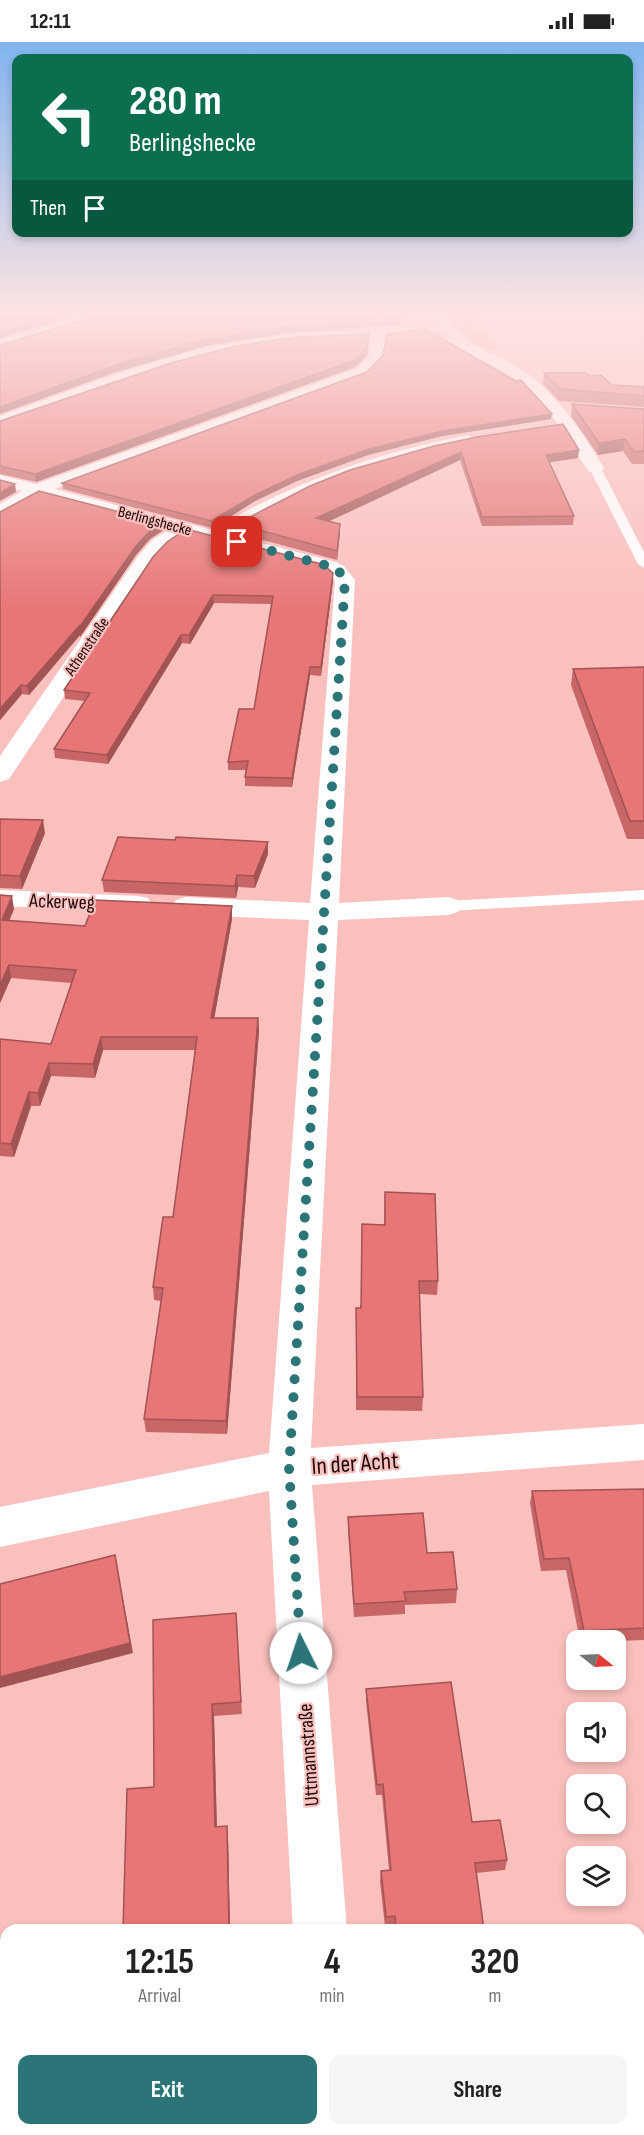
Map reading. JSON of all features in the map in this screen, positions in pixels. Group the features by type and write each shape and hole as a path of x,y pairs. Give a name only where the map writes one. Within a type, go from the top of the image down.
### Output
{"street":[{"path":"0,421 22,414"},
{"path":"0,512 39,489 246,414"},
{"path":"558,414 580,441 595,468"},
{"path":"546,427 568,425"},
{"path":"215,536 268,504 323,479 412,451 487,436"},
{"name":"Berlingshecke","path":"0,480 329,566 342,574"},
{"name":"Athenstraße","path":"0,774 145,560 159,544 183,528"},
{"name":"Uttmannstraße","path":"320,1924 289,1468 345,580 342,574"},
{"name":"Ackerweg","path":"0,898 323,912 448,906"},
{"name":"In der Acht","path":"0,1527 289,1468 644,1442"}],"lane":[{"path":"595,468 644,564"},
{"path":"448,906 644,895"}],"building":[{"path":"22,414 204,414 35,474 0,466 0,421"},
{"path":"252,414 552,414 443,431 369,449 297,475 255,495 211,521 62,483"},
{"path":"579,414 644,414 644,451 634,452 625,439 599,443"},
{"path":"563,424 579,450 546,455 574,516 482,517 461,452 316,518 340,524 337,551 236,524 310,486 350,470 434,446"},
{"path":"0,480 15,484 0,493"},
{"path":"39,491 162,523 150,531 136,546 79,628 80,625 27,686 21,685 0,709 0,512"},
{"path":"186,529 321,564 319,566 325,566 333,573 321,667 310,667 292,778 245,777 248,761 228,762 239,709 254,709 273,596 213,595 189,635 181,635 107,755 54,749 90,693 64,690 153,557 167,542"},
{"path":"644,667 644,821 630,821 573,669"},
{"path":"0,819 43,820 20,876 0,875"},
{"path":"118,837 175,840 176,837 268,842 254,876 237,875 235,886 102,880"},
{"path":"0,895 12,896 2,920 85,926 95,900 232,906 211,1018 258,1018 226,1421 144,1419 163,1288 153,1287 163,1217 173,1217 197,1037 101,1037 93,1064 49,1063 38,1093 29,1092 11,1144 0,1143 0,1039 51,1044 76,970 9,965 0,985"},
{"path":"385,1192 435,1194 438,1281 419,1281 423,1397 357,1397 356,1308 361,1308 362,1224 385,1225"},
{"path":"644,1489 644,1628 584,1630 569,1558 544,1559 532,1491"},
{"path":"423,1513 427,1553 453,1552 457,1589 404,1592 406,1601 354,1604 348,1517"},
{"path":"115,1555 130,1643 0,1677 0,1584"},
{"path":"236,1613 241,1702 212,1704 215,1827 227,1826 229,1924 123,1924 127,1789 154,1787 153,1620"},
{"path":"451,1682 472,1822 500,1820 507,1860 475,1863 483,1924 396,1924 395,1916 386,1917 381,1871 391,1870 383,1784 377,1785 366,1689"}],"route":[{"path":"237,542 329,566 338,570 345,580 289,1468 301,1653"}]}
